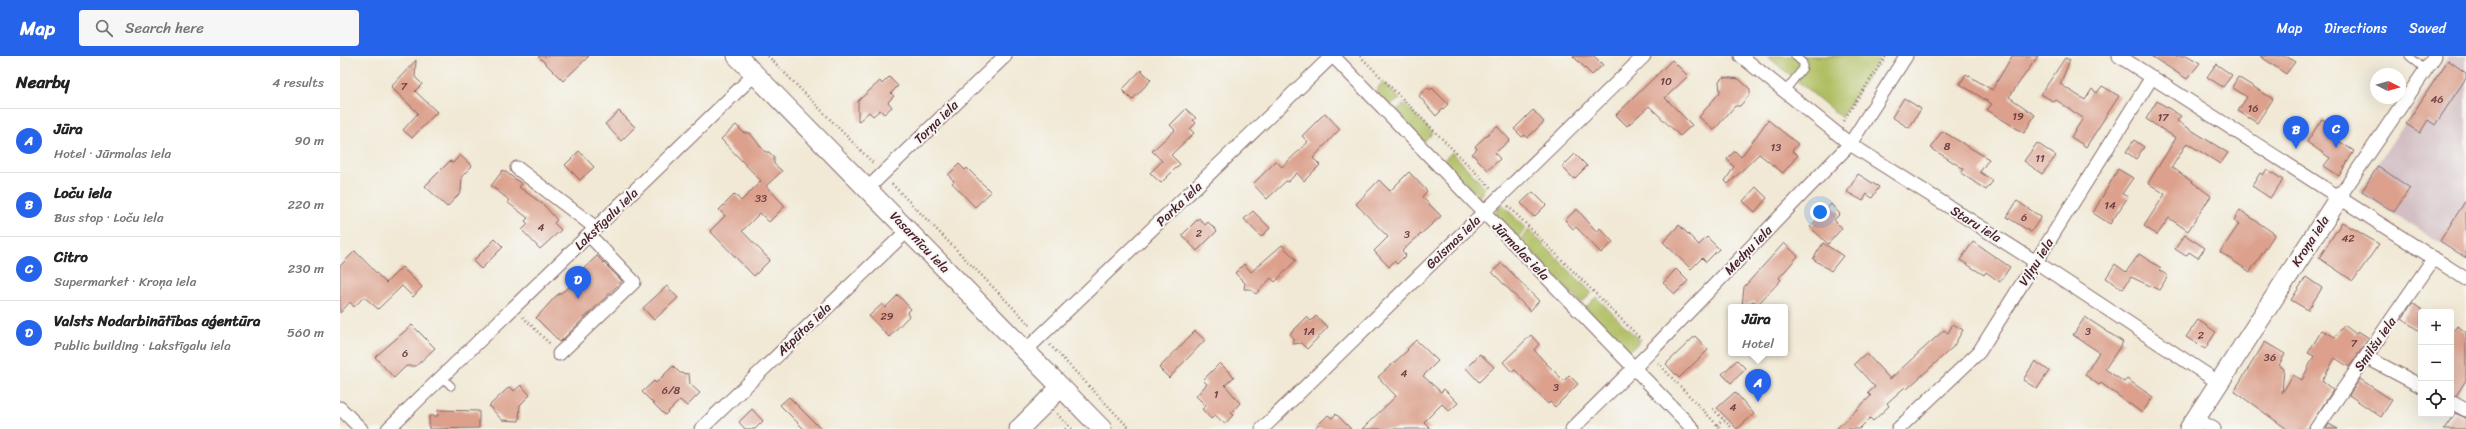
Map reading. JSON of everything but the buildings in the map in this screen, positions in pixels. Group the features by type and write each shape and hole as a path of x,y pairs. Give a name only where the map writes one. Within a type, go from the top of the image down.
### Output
{"street":[{"name":"Vasarnīcu iela","path":"737,56 1102,429"},
{"name":"Torņa iela","path":"867,189 1005,56"},
{"name":"Jūrmalas iela","path":"1333,56 1693,429"},
{"name":"Parka iela","path":"1025,351 1333,56"},
{"name":"Gaismas iela","path":"1262,429 1644,56"},
{"name":"Staru iela","path":"1741,56 1850,144 2036,262 2218,382"},
{"name":"Medņu iela","path":"1572,429 1652,350 1850,144 1906,56"},
{"path":"2119,56 2340,196 2466,279"},
{"name":"Kroņa iela","path":"2192,424 2340,196 2435,56"},
{"name":"Lakstīgalu iela","path":"388,429 447,382 513,308 754,75"},
{"name":"Viļņu iela","path":"1898,429 1979,352 2152,77"},
{"path":"517,168 593,231 634,282 559,354"},
{"name":"Atpūtas iela","path":"701,429 908,230"},
{"name":"Smilšu iela","path":"2316,429 2434,258"},
{"path":"2366,357 2418,384"},
{"path":"1019,429 1061,387"},
{"path":"2454,404 2466,410"},
{"path":"340,408 361,429"},
{"path":"2192,424 2214,429"}],"lane":[{"path":"1785,92 1803,68 1803,63 1795,56"},
{"path":"2409,56 2426,70"}],"path":[{"path":"768,56 1130,429"},
{"path":"1360,56 1493,191"},
{"path":"1843,120 1886,56"},
{"path":"1506,204 1652,350 1659,366 1721,429"},
{"path":"513,308 559,354"},
{"path":"1713,409 1732,428"},
{"path":"1717,425 1723,419"},
{"path":"1065,429 1069,425 1072,429"}],"shaded area":[{"path":"2449,56 2466,56 2466,259 2359,192"}],"green space":[{"path":"1767,56 1881,56 1841,117"},
{"path":"1383,82 1400,99 1389,106 1377,93 1379,86"},
{"path":"1404,104 1433,133 1424,142 1395,112"},
{"path":"1452,152 1485,188 1479,197 1443,161"},
{"path":"1502,204 1526,229 1518,237 1514,237 1496,217 1497,207"},
{"path":"1529,230 1592,293 1581,303 1519,240"},
{"path":"1596,297 1640,341 1629,352 1585,308"}],"place":[{"name":"Citro","path":"2336,148"},
{"name":"Loču iela","path":"2296,149"},
{"name":"Valsts Nodarbinātības aģentūra","path":"578,299"},
{"name":"Jūra","path":"1758,402"}]}
